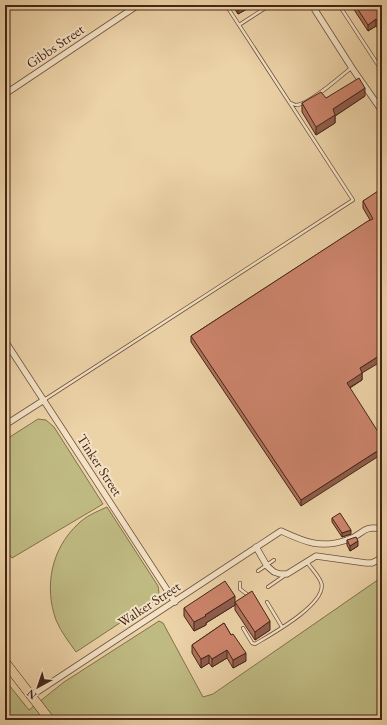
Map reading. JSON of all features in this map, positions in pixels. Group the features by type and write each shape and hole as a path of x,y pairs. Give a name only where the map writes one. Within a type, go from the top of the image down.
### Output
{"main road":[{"path":"5,662 50,720"}],"street":[{"name":"Gibbs Street","path":"5,94 138,5"},
{"path":"314,5 315,10 352,68 382,111"},
{"name":"Tinker Street","path":"5,341 175,602"},
{"path":"5,424 44,400"},
{"name":"Walker Street","path":"31,696 281,531 303,540 323,545 349,540 367,528 382,529"},
{"path":"256,547 266,564 274,572 280,574 287,574 312,557 320,556 366,563 372,563 382,558"}],"lane":[{"path":"44,400 353,200 226,5"},
{"path":"239,25 270,5"},
{"path":"339,5 382,71"},
{"path":"289,102 297,105 305,102 330,86 352,68"},
{"path":"258,571 266,564 274,560"},
{"path":"243,628 252,643 256,644 297,617 313,604 322,588 321,583 306,561"},
{"path":"268,587 287,574"},
{"path":"240,583 240,588 245,594 253,596"},
{"path":"267,602 282,627"}],"shaded area":[{"path":"38,419 46,420 54,427 103,504 12,558 5,549 5,440"},
{"path":"107,507 158,586 159,595 155,601 76,652 60,629 52,607 52,569 61,545 69,534 78,524 91,514"},
{"path":"382,577 382,720 5,720 5,680 29,710 64,682 159,621 163,623 203,697 213,694"}],"building":[{"path":"355,5 382,5 382,28 376,19 368,25"},
{"path":"359,78 365,88 333,109 335,115 316,127 302,103 321,92 326,98"},
{"path":"381,189 382,224 380,225 382,228 382,354 360,368 362,373 347,383 382,438 382,448 301,500 191,336 373,219 363,201"},
{"path":"340,513 351,530 342,533 332,518"},
{"path":"356,537 358,541 350,546 347,540"},
{"path":"225,581 235,596 205,615 206,616 194,622 184,608"},
{"path":"252,591 270,621 255,632 235,602"},
{"path":"224,623 231,635 233,634 246,653 233,660 227,650 212,659 209,655 201,659 192,645"}]}
